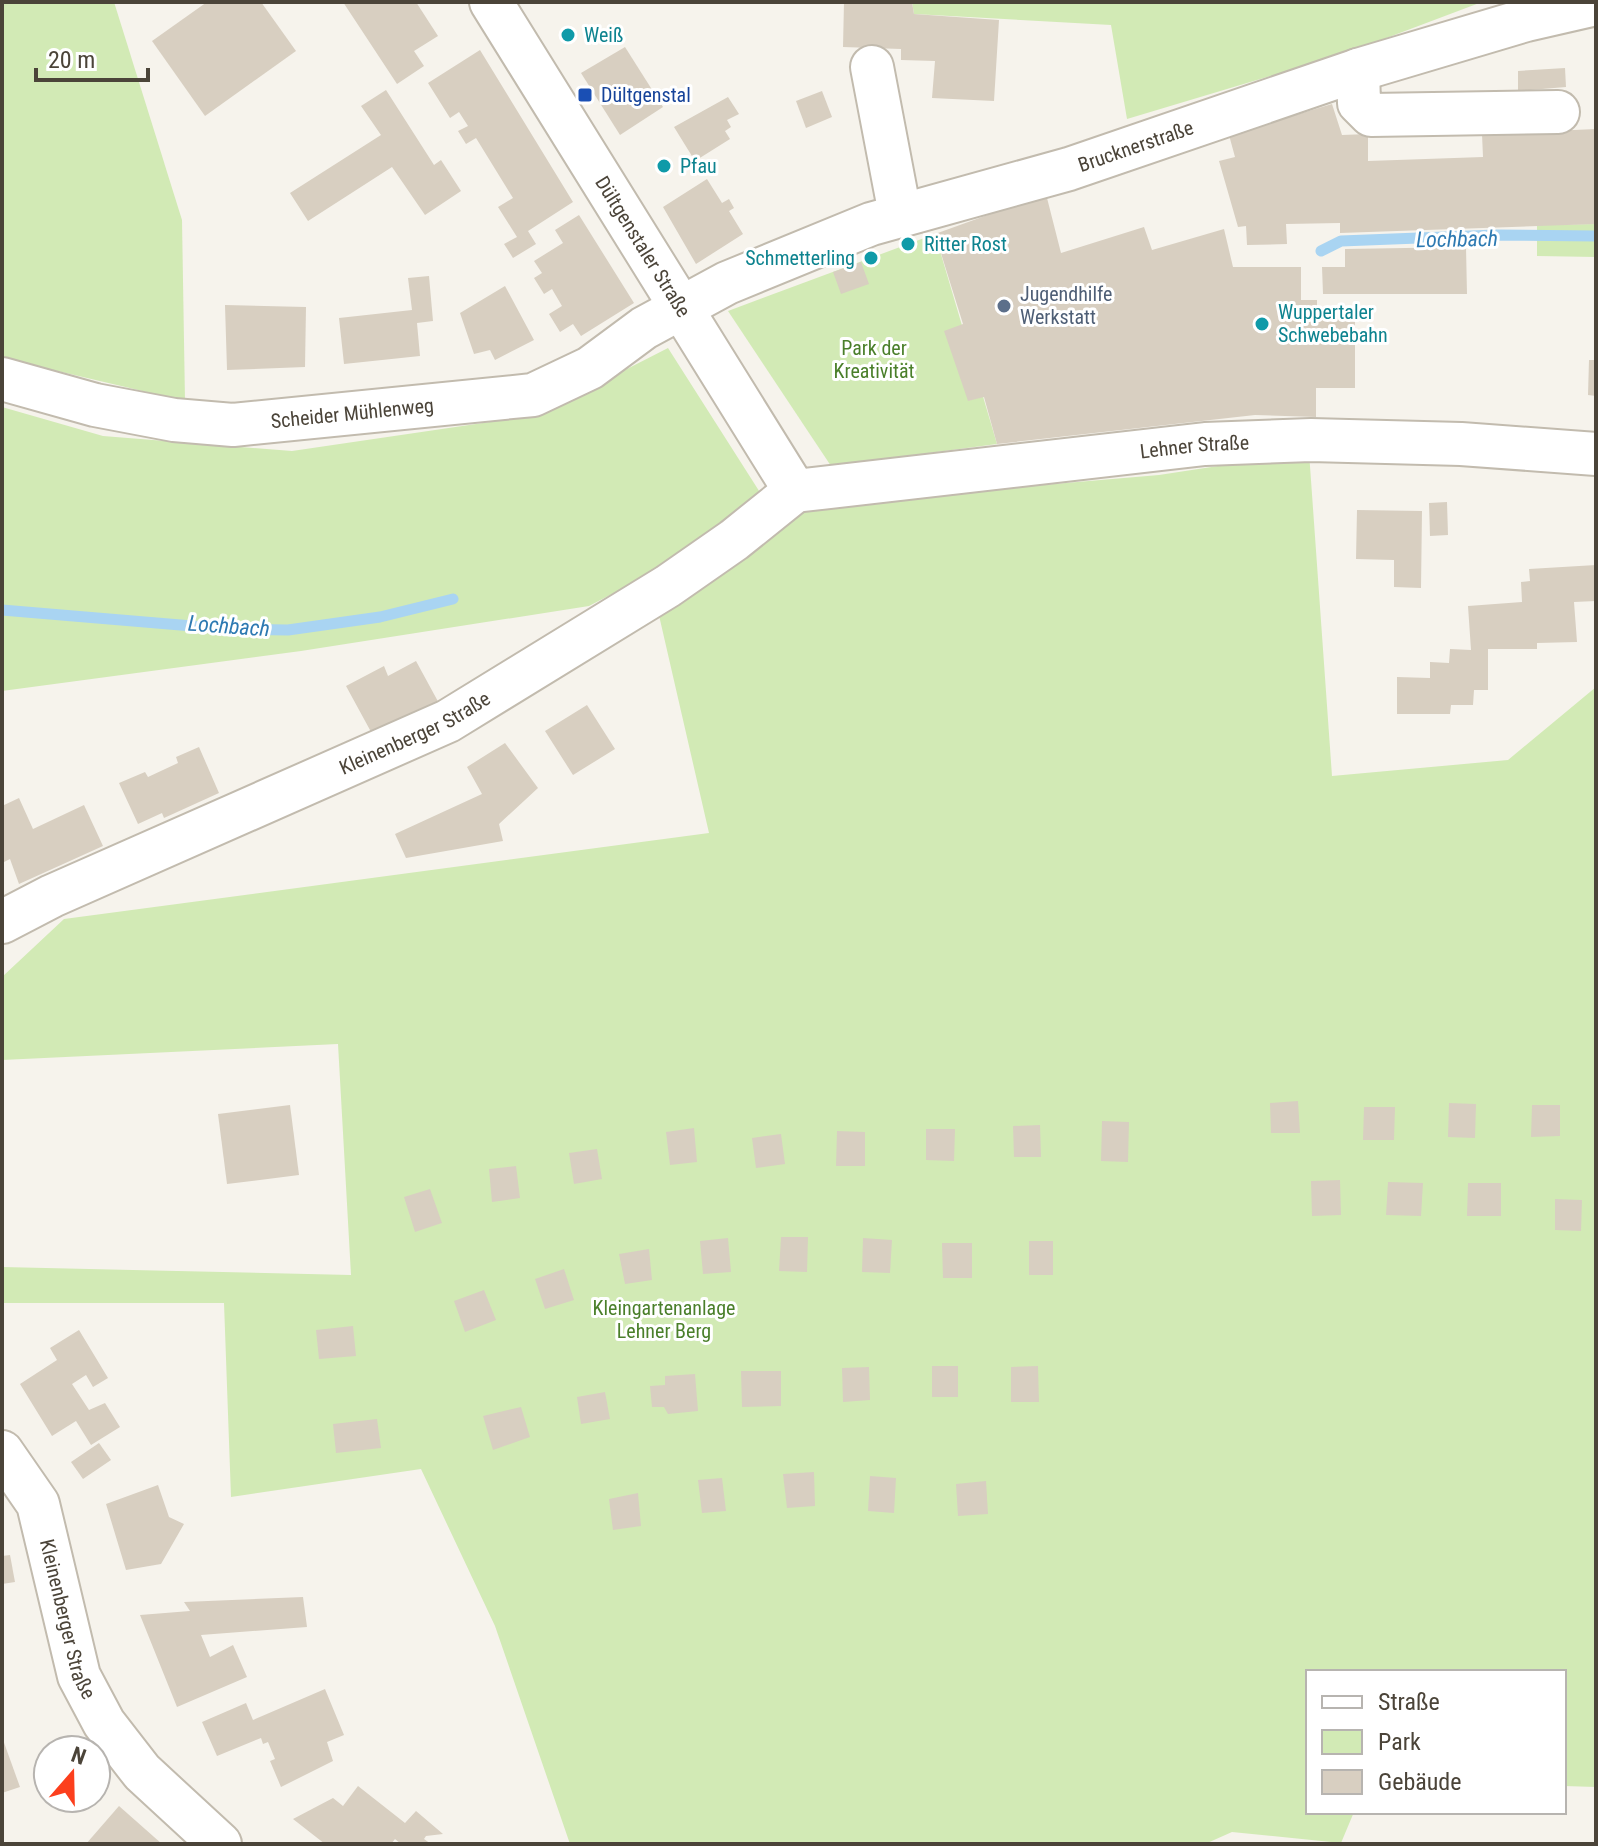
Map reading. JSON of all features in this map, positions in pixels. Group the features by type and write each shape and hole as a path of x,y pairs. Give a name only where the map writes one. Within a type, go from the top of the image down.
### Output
{"street":[{"name":"Dültgenstaler Straße","path":"491,2 795,491"},
{"name":"Brucknerstraße","path":"681,307 727,283 900,214 1069,169 1358,70 1526,20 1596,4"},
{"path":"872,67 900,214"},
{"path":"1358,70 1359,103 1371,115 1558,112"},
{"name":"Scheider Mühlenweg","path":"2,379 95,405 174,420 233,425 533,395 590,368 644,328 681,307"},
{"name":"Lehner Straße","path":"795,491 1205,444 1311,440 1461,444 1596,454"},
{"name":"Kleinenberger Straße","path":"2,922 52,896 448,721 668,586 734,540 795,491"},
{"name":"Kleinenberger Straße","path":"2,1452 38,1504 79,1676 104,1723 142,1772 220,1844"}],"green space":[{"path":"2,2 114,2 182,220 185,401 2,358"},
{"path":"912,2 1482,2 1344,54 1127,119 1111,25 914,14"},
{"path":"1596,224 1596,257 1537,256 1537,225"},
{"name":"Park der Kreativität","path":"935,234 997,444 831,466 728,311"},
{"path":"668,348 761,494 650,574 589,606 301,651 2,691 2,407 103,436 292,451 537,415"},
{"name":"Kleingartenanlage Lehner Berg","path":"1309,452 1332,776 1508,760 1596,687 1596,1787 1566,1786 1566,1670 1306,1670 1306,1814 1353,1814 1341,1843 1232,1832 1205,1844 570,1844 495,1626 421,1469 231,1497 224,1303 2,1303 2,1267 351,1275 338,1044 2,1060 2,977 64,919 709,833 658,611 807,505 1159,475"}],"building":[{"path":"207,2 261,2 296,51 205,116 152,41"},
{"path":"343,2 416,2 438,36 414,51 424,66 397,84"},
{"path":"844,2 912,2 914,14 999,20 994,101 932,98 935,61 901,60 901,49 843,47"},
{"path":"625,47 663,107 620,135 581,73"},
{"path":"480,50 573,202 528,231 536,244 513,258 504,244 517,237 498,207 513,198 476,138 466,144 458,131 468,126 459,112 450,118 428,83"},
{"path":"1565,68 1566,87 1518,91 1518,71"},
{"path":"386,90 434,165 441,160 461,191 425,215 392,167 308,221 290,193 381,135 361,106"},
{"path":"822,91 832,117 806,128 796,101"},
{"path":"728,97 739,114 727,120 731,127 725,131 730,139 695,161 674,127"},
{"path":"1332,104 1342,135 1368,134 1368,161 1483,157 1482,134 1596,129 1596,224 1340,233 1340,223 1286,224 1287,244 1247,245 1246,226 1238,227 1219,161 1235,157 1229,135"},
{"path":"707,179 722,203 729,199 734,208 729,211 743,234 696,264 663,207"},
{"path":"1046,194 1061,253 1144,227 1152,250 1224,229 1233,267 1301,267 1301,300 1317,300 1317,313 1355,313 1355,388 1316,388 1316,417 1255,415 997,444 984,397 968,401 944,331 963,324 935,234"},
{"path":"579,215 634,303 581,336 573,324 560,332 549,314 562,306 552,289 544,294 534,278 542,273 534,261 563,243 555,230"},
{"path":"1466,247 1467,294 1323,294 1322,267 1345,267 1345,249"},
{"path":"861,262 869,284 841,294 833,272"},
{"path":"429,276 433,321 417,323 420,356 344,364 339,318 412,310 408,278"},
{"path":"505,286 534,340 495,360 490,350 474,354 460,313"},
{"path":"225,305 306,307 305,367 227,370"},
{"path":"1589,360 1596,360 1596,396 1588,395"},
{"path":"1447,502 1448,535 1430,536 1429,503"},
{"path":"1357,510 1422,511 1421,588 1394,587 1394,560 1356,559"},
{"path":"1596,565 1596,601 1574,602 1577,642 1537,643 1537,649 1488,649 1488,690 1474,690 1473,705 1451,705 1450,714 1397,714 1397,677 1430,678 1430,662 1449,663 1450,649 1471,650 1468,606 1522,602 1521,582 1530,581 1529,569"},
{"path":"416,661 441,707 376,741 346,686 384,666 388,676"},
{"path":"587,705 615,749 573,775 545,731"},
{"path":"505,743 538,788 499,824 503,841 406,858 395,834 482,794 467,767"},
{"path":"199,747 219,793 164,818 162,813 138,824 119,783 145,772 148,777 178,763 176,757"},
{"path":"19,798 33,829 84,805 103,846 19,884 10,859 2,863 2,806"},
{"path":"1298,1101 1300,1133 1271,1133 1270,1103"},
{"path":"1449,1103 1476,1104 1475,1138 1448,1137"},
{"path":"290,1105 299,1175 227,1184 218,1114"},
{"path":"1532,1105 1560,1105 1560,1136 1531,1137"},
{"path":"1364,1107 1395,1107 1394,1140 1363,1140"},
{"path":"1102,1121 1129,1122 1128,1162 1101,1161"},
{"path":"1040,1125 1041,1157 1014,1157 1013,1126"},
{"path":"694,1128 697,1162 670,1165 666,1132"},
{"path":"926,1129 955,1129 954,1161 926,1160"},
{"path":"837,1131 865,1132 865,1166 836,1166"},
{"path":"781,1134 785,1164 756,1168 752,1138"},
{"path":"597,1149 602,1179 574,1184 569,1153"},
{"path":"516,1166 520,1198 492,1202 489,1169"},
{"path":"1340,1180 1341,1215 1312,1216 1311,1181"},
{"path":"1388,1182 1423,1183 1421,1216 1386,1215"},
{"path":"1468,1183 1501,1183 1501,1216 1467,1216"},
{"path":"430,1189 442,1223 415,1232 404,1197"},
{"path":"1555,1199 1582,1200 1581,1231 1555,1230"},
{"path":"781,1237 808,1237 807,1272 779,1271"},
{"path":"728,1238 731,1272 703,1274 700,1241"},
{"path":"863,1238 892,1240 890,1273 862,1272"},
{"path":"1029,1241 1053,1241 1053,1275 1029,1275"},
{"path":"942,1243 972,1243 972,1278 943,1278"},
{"path":"649,1249 652,1280 625,1284 619,1254"},
{"path":"564,1269 574,1300 545,1309 535,1279"},
{"path":"484,1290 496,1320 465,1332 454,1301"},
{"path":"353,1326 356,1356 319,1359 316,1330"},
{"path":"79,1330 108,1378 93,1387 86,1375 72,1384 89,1410 105,1403 120,1427 91,1445 76,1421 52,1436 20,1384 57,1360 50,1348"},
{"path":"932,1366 958,1366 958,1397 932,1397"},
{"path":"1038,1366 1039,1402 1011,1402 1011,1367"},
{"path":"869,1367 870,1400 843,1402 842,1368"},
{"path":"741,1371 781,1371 781,1406 742,1407"},
{"path":"695,1374 698,1411 668,1414 664,1407 652,1407 650,1386 665,1385 665,1376"},
{"path":"605,1392 610,1419 581,1424 577,1397"},
{"path":"521,1407 530,1437 493,1450 483,1416"},
{"path":"377,1419 381,1448 336,1453 333,1424"},
{"path":"99,1443 111,1460 83,1479 71,1462"},
{"path":"814,1472 815,1506 787,1508 783,1474"},
{"path":"870,1476 896,1478 894,1513 868,1511"},
{"path":"722,1478 726,1511 702,1513 698,1480"},
{"path":"986,1481 988,1514 958,1516 956,1484"},
{"path":"158,1485 169,1517 184,1524 161,1564 126,1570 106,1504"},
{"path":"638,1493 641,1526 613,1530 609,1499"},
{"path":"10,1555 15,1582 2,1584 2,1556"},
{"path":"303,1597 307,1627 201,1635 210,1657 233,1645 247,1677 177,1707 140,1615 190,1611 184,1602"},
{"path":"325,1689 344,1735 327,1742 333,1761 281,1787 270,1761 275,1759 268,1742 263,1744 261,1738 217,1756 202,1722 246,1703 253,1720"},
{"path":"2,1737 20,1787 2,1793"},
{"path":"358,1786 405,1823 416,1811 443,1834 426,1836 424,1839 431,1844 401,1844 395,1839 391,1844 325,1844 293,1819 333,1798 343,1806"},
{"path":"119,1806 162,1844 86,1844"}],"waterway":[{"name":"Lochbach","path":"1321,251 1341,241 1496,235 1596,236"},
{"name":"Lochbach","path":"2,610 228,629 288,630 380,617 453,599"}],"place":[{"name":"Weiß","path":"568,35"},
{"name":"Dültgenstal","path":"585,95"},
{"name":"Pfau","path":"664,166"},
{"name":"Ritter Rost","path":"908,244"},
{"name":"Schmetterling","path":"871,258"},
{"name":"Jugendhilfe Werkstatt","path":"1004,306"},
{"name":"Wuppertaler Schwebebahn","path":"1262,324"}]}
